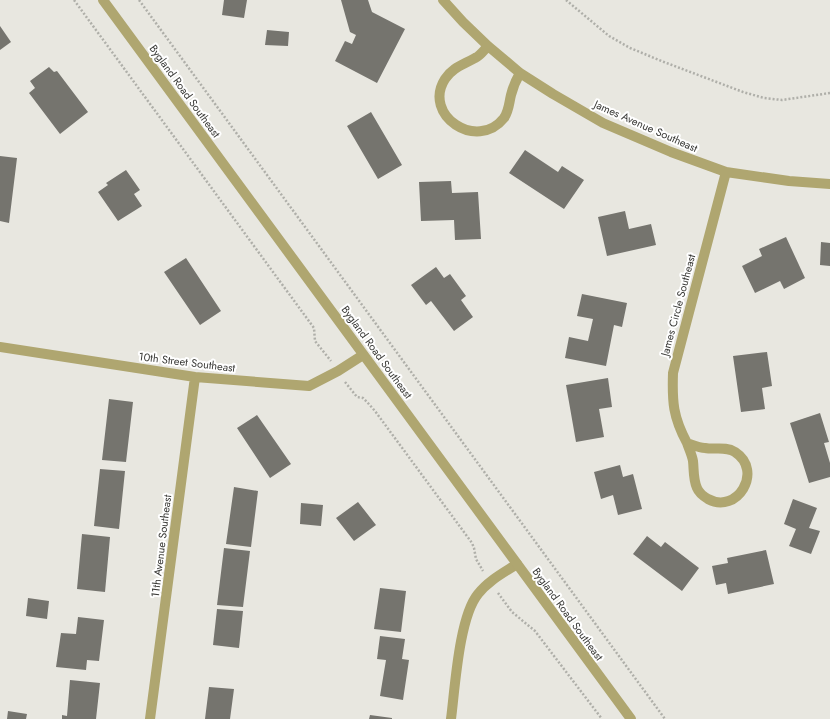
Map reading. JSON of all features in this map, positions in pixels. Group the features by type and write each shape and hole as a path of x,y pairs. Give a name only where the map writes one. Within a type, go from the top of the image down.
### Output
{"street":[{"name":"Bygland Road Southeast","path":"103,0 631,719"},
{"name":"James Avenue Southeast","path":"443,0 488,46 520,73 552,94 603,123 671,152 726,172 789,181 830,184"},
{"path":"488,46 475,58 461,64 451,71 444,80 440,91 440,103 444,114 452,123 462,129 473,132 485,131 495,126 504,118 509,108 515,83 520,73"},
{"name":"James Circle Southeast","path":"687,443 704,448 726,449 741,457 746,465 748,473 747,482 737,497 729,501 720,502 703,496 698,489 694,481 693,460 679,427 674,410 672,394 673,373 726,172"},
{"name":"10th Street Southeast","path":"0,347 195,377 309,386 338,371 363,355"},
{"name":"11th Avenue Southeast","path":"150,719 195,377"},
{"path":"451,719 465,622 470,606 478,594 490,582 517,564"}],"path":[{"path":"139,0 665,719"},
{"path":"566,0 609,36 630,48 743,92 764,98 782,100 830,93"}],"building":[{"path":"224,0 247,0 244,18 222,15"},
{"path":"341,0 368,0 372,12 405,29 377,83 335,61 345,41 352,44 356,35 350,32"},
{"path":"0,26 11,42 0,50"},
{"path":"267,30 289,32 288,46 265,45"},
{"path":"49,67 54,72 57,71 88,112 60,134 29,93 35,88 30,81"},
{"path":"371,112 402,165 378,179 347,126"},
{"path":"525,150 558,172 562,166 584,180 564,209 509,173"},
{"path":"0,156 17,158 9,223 0,221"},
{"path":"126,170 140,190 134,194 142,206 118,221 98,192 108,185 106,183"},
{"path":"451,181 452,193 478,192 481,239 455,240 454,220 421,221 419,182"},
{"path":"625,211 629,229 651,224 656,245 607,256 598,217"},
{"path":"786,237 805,278 784,289 780,281 755,293 742,266 762,256 759,249"},
{"path":"821,242 830,243 830,266 820,265"},
{"path":"186,258 221,311 200,325 164,272"},
{"path":"436,267 444,278 450,274 466,296 461,300 473,317 454,331 431,301 426,305 411,285"},
{"path":"582,294 627,303 622,327 614,325 606,366 565,358 569,337 588,341 593,319 577,316"},
{"path":"767,352 772,386 762,388 765,409 741,412 733,356"},
{"path":"608,378 612,407 599,409 604,437 576,442 566,385"},
{"path":"109,399 133,402 126,462 102,460"},
{"path":"820,413 829,442 824,443 830,463 830,477 809,483 790,423"},
{"path":"257,415 291,464 270,478 237,428"},
{"path":"620,465 623,477 633,474 642,509 618,515 613,495 601,499 594,472"},
{"path":"100,469 125,471 119,529 94,526"},
{"path":"234,487 258,491 251,547 226,544"},
{"path":"793,499 817,508 809,528 820,531 811,554 789,546 796,529 784,524"},
{"path":"358,502 376,525 354,541 336,518"},
{"path":"301,503 323,505 321,526 300,524"},
{"path":"82,534 110,537 105,592 77,589"},
{"path":"647,536 661,547 665,542 699,568 682,591 633,554"},
{"path":"224,548 250,551 243,607 217,605"},
{"path":"766,550 774,584 728,594 726,583 716,585 712,566 728,563 727,558"},
{"path":"380,588 406,591 401,632 374,629"},
{"path":"28,598 49,601 47,619 26,616"},
{"path":"217,609 243,611 239,648 213,645"},
{"path":"78,617 104,620 99,661 87,660 86,670 56,667 61,633 76,634"},
{"path":"380,636 405,639 402,659 409,660 403,700 380,696 386,660 377,659"},
{"path":"70,680 100,683 96,719 62,719 62,715 67,716"},
{"path":"209,687 234,689 230,719 205,719"},
{"path":"8,711 27,714 26,719 7,719"},
{"path":"370,715 392,718 392,719 369,719"}]}
